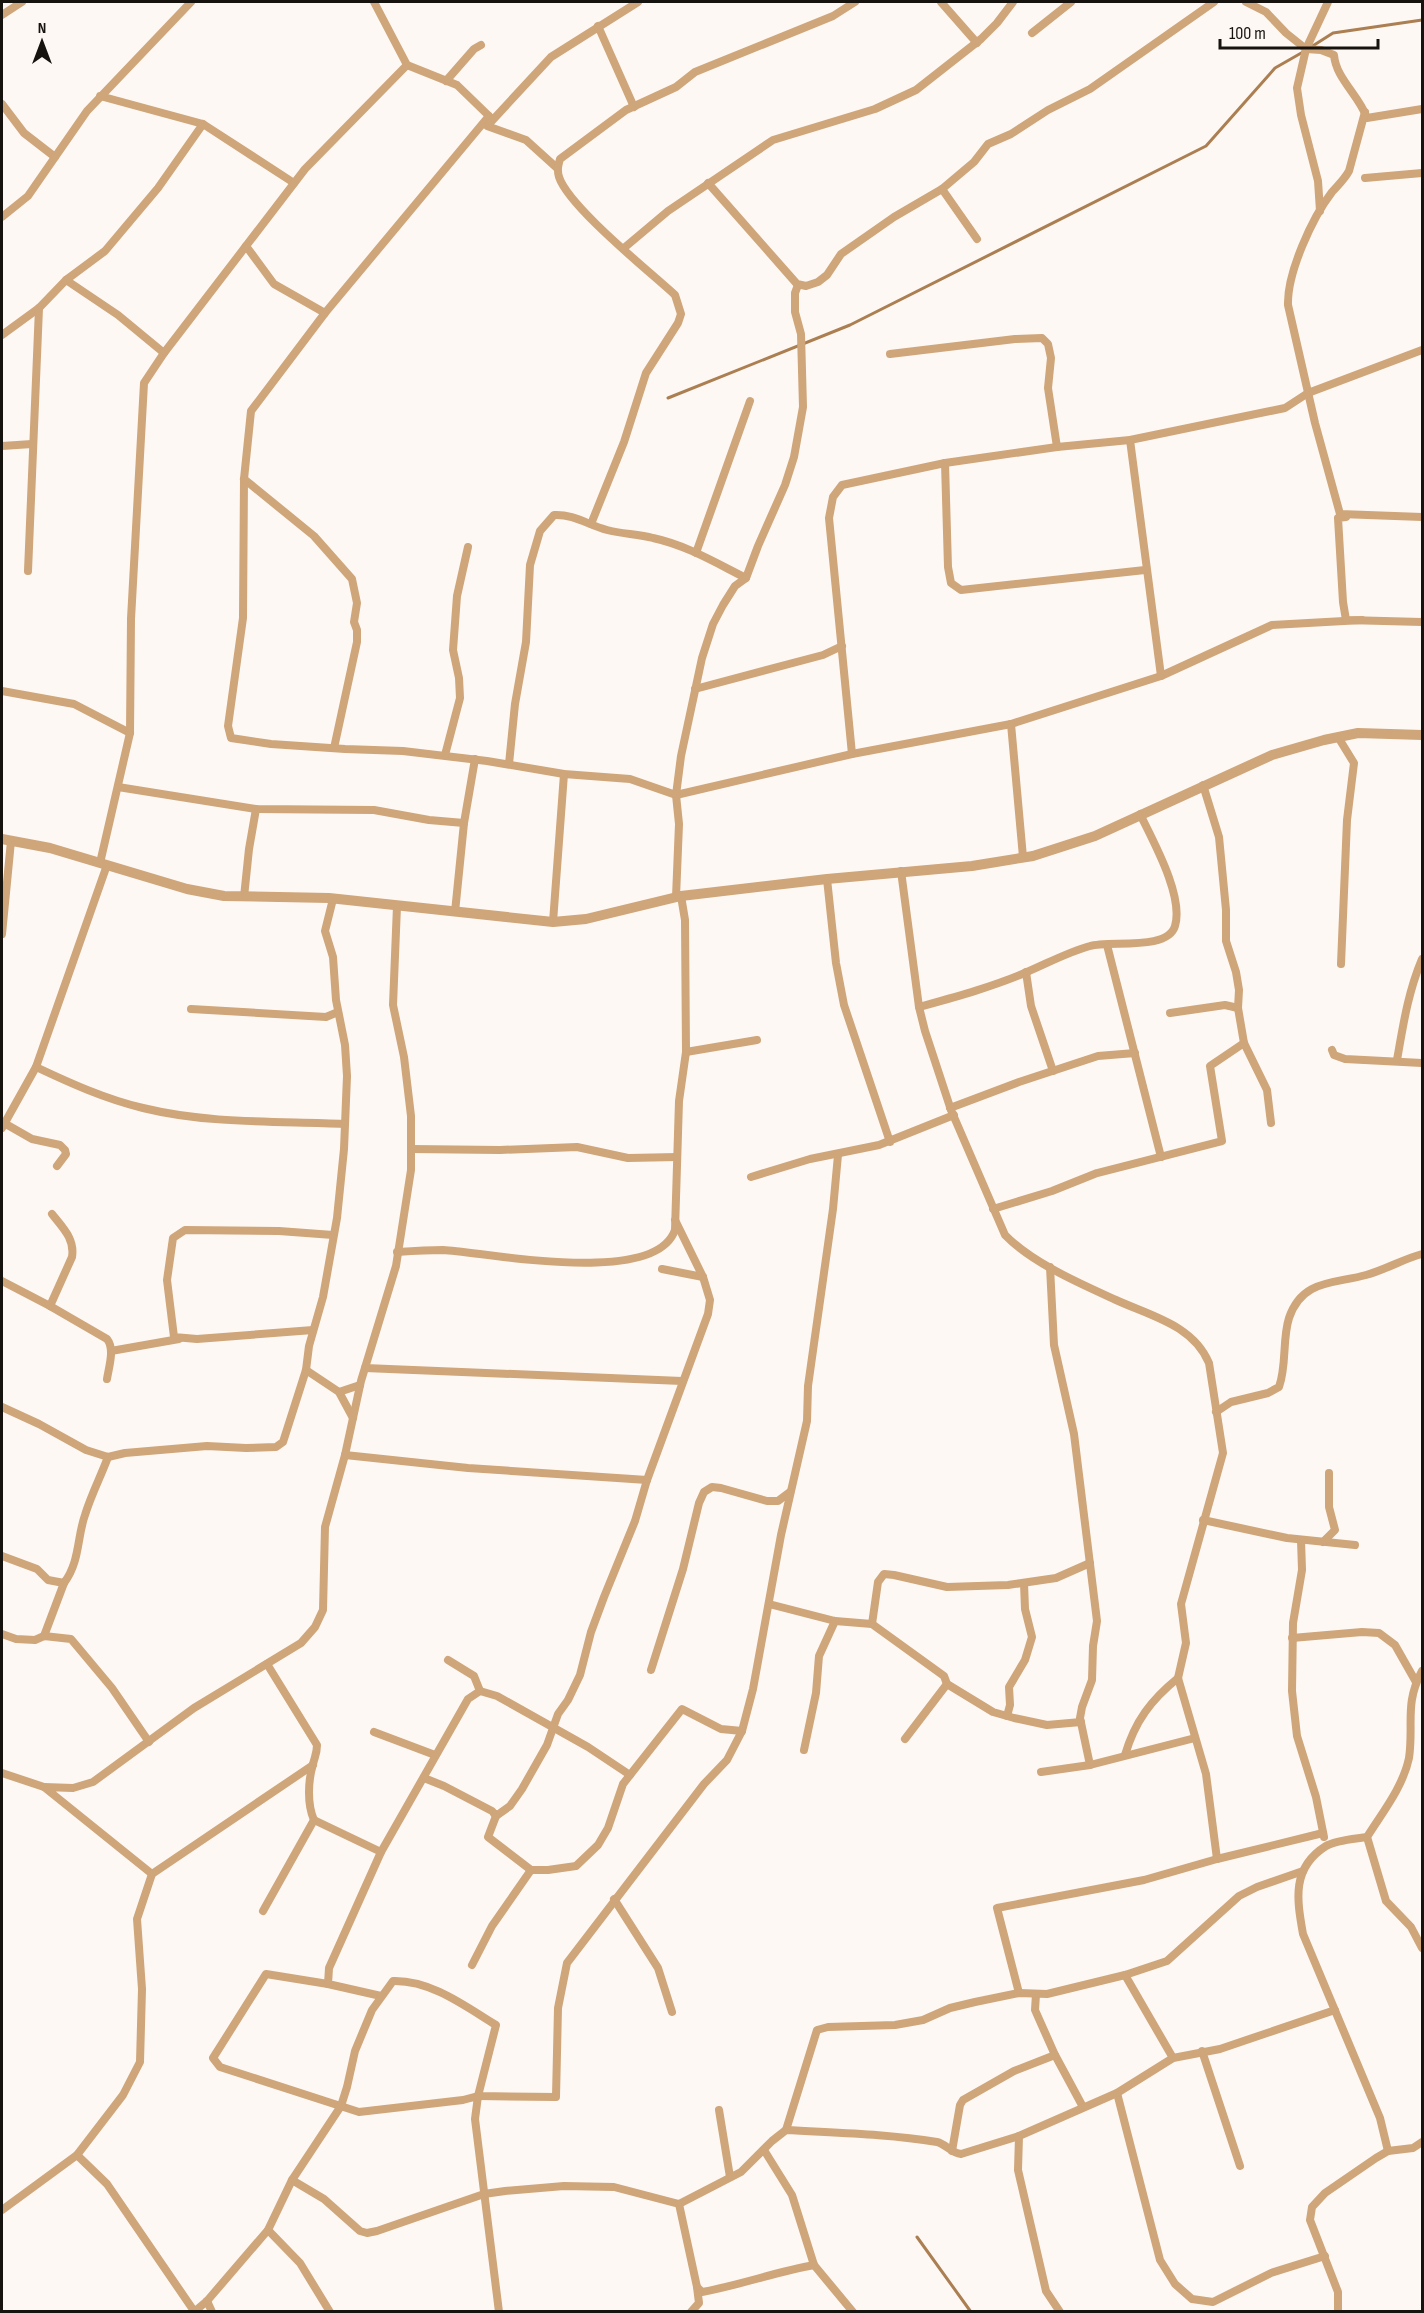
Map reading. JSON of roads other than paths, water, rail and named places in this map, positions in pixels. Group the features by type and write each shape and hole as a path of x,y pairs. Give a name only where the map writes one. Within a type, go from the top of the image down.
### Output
{"street":[{"path":"2,15 22,2"},
{"path":"2,217 28,196 100,96 190,2"},
{"path":"374,2 407,65 458,86 489,116"},
{"path":"487,126 551,57 638,2"},
{"path":"591,524 624,442 646,373 678,323 681,314 675,295 576,204 559,178 557,168 560,159 634,107 676,87 695,72 833,16 855,2"},
{"path":"941,2 977,43"},
{"path":"624,248 668,211 773,140 875,109 905,96 930,81 977,43 997,23 1013,2"},
{"path":"1032,33 1071,2"},
{"path":"708,183 798,285 806,286 818,282 827,275 841,254 894,217 942,189 974,162 988,144 1011,134 1048,110 1090,89 1214,2"},
{"path":"1246,2 1266,12 1286,33 1306,49 1321,50 1334,55 1335,66 1367,118 1422,109"},
{"path":"1320,212 1318,181 1301,115 1297,88 1306,49 1328,2"},
{"path":"598,26 634,107"},
{"path":"446,81 474,49 481,45"},
{"path":"57,1166 66,1154 60,1145 32,1139 3,1125 36,1067 103,864 130,733 131,619 144,383 164,353 305,169 407,65"},
{"path":"100,96 203,124 294,183"},
{"path":"2,104 24,133 55,157"},
{"path":"1365,112 1349,171 1320,212 1295,265 1288,295 1290,313 1308,393 1340,514 1422,517"},
{"path":"487,126 489,116"},
{"path":"489,116 325,313 251,411 244,479 243,618 228,726 231,738 334,748 445,755 564,774 630,779 676,795 852,754 1011,724 1161,676 1272,625 1362,620"},
{"path":"2,335 39,308 66,279 105,251 158,188 203,124"},
{"path":"487,126 526,140 557,168"},
{"path":"1365,178 1422,173"},
{"path":"942,189 977,239"},
{"path":"246,246 274,284 325,313"},
{"path":"66,279 118,315 164,353"},
{"path":"397,1252 441,1250 573,1264 605,1263 634,1258 664,1247 672,1239 675,1230 679,1101 686,1052 685,920 678,897 679,824 676,795 681,756 702,658 714,624 735,586 746,578 794,458 803,407 801,334 795,312 795,293 798,285"},
{"path":"28,571 39,308"},
{"path":"890,354 1015,339 1042,338 1047,344 1051,358 1047,388 1057,447"},
{"path":"852,754 829,518 833,497 842,484 945,463 1057,447 1130,440 1285,408 1308,393 1422,350"},
{"path":"696,553 750,401"},
{"path":"1130,440 1145,570 1161,676"},
{"path":"2,446 32,444"},
{"path":"945,463 948,567 951,583 961,590 1145,570"},
{"path":"244,479 314,536 352,579 357,603 354,622 357,642 334,748"},
{"path":"509,764 514,704 526,642 530,565 540,531 554,515 566,514 620,533 653,538 696,553 746,578"},
{"path":"1367,515 1338,518 1346,620 1422,622"},
{"path":"445,755 460,698 459,678 453,650 458,596 468,548"},
{"path":"695,689 823,656 842,646"},
{"path":"2,691 74,704 130,733"},
{"path":"1011,724 1023,857"},
{"path":"2,934 6,840 50,848 187,890 244,897 333,899 553,922 586,919 678,897 901,871 972,866 1023,857 1095,836 1272,755 1359,733 1422,735"},
{"path":"1338,737 1354,763 1347,820 1341,964"},
{"path":"455,912 464,823 476,759"},
{"path":"553,922 564,774"},
{"path":"1203,785 1219,837 1226,910 1226,941 1236,972 1238,1008 1244,1043 1267,1090 1271,1123"},
{"path":"118,787 256,809 374,810 429,820 464,823"},
{"path":"244,897 256,809"},
{"path":"919,1007 1026,972 1090,946 1127,945 1160,939 1169,935 1175,927 1176,912 1172,886 1140,814"},
{"path":"901,871 919,1007 952,1112 1005,1235 1017,1247 1050,1267 1115,1300 1171,1323 1188,1335 1204,1351 1209,1363 1223,1453 1181,1604 1186,1643 1178,1678 1206,1774 1217,1859"},
{"path":"827,879 836,963 844,1005 890,1142"},
{"path":"2,1407 86,1450 108,1457 125,1453 207,1446 276,1447 283,1442 306,1370 313,1330 323,1297 344,1149 347,1076 345,1045 338,1012 333,957 325,931 333,899"},
{"path":"2,1773 44,1787 73,1788 93,1782 194,1708 301,1643 315,1627 323,1610 325,1527 345,1455 360,1385 396,1266 409,1188 411,1116 393,1005 398,906"},
{"path":"1107,945 1161,1157"},
{"path":"1396,1060 1406,1008 1414,977 1422,959"},
{"path":"1026,972 1031,1006 1053,1071"},
{"path":"1225,1005 1238,997"},
{"path":"1170,1013 1225,1005 1238,1008"},
{"path":"191,1009 326,1017 338,1012"},
{"path":"686,1052 757,1040"},
{"path":"993,1209 1052,1191 1097,1173 1222,1141 1210,1066 1244,1043"},
{"path":"1332,1050 1334,1055 1345,1059 1422,1063"},
{"path":"751,1177 810,1159 838,1155 890,1142 1018,1082 1098,1056 1136,1053"},
{"path":"36,1067 85,1089 143,1108 205,1118 344,1124"},
{"path":"411,1149 500,1150 577,1147 628,1158 677,1157"},
{"path":"381,1996 328,1984 266,1974 213,2058 220,2067 359,2112 463,2100 478,2096 556,2097 558,2008 567,1963 704,1784 727,1760 742,1731 753,1689 780,1535 807,1421 808,1386 833,1209 838,1155"},
{"path":"50,1306 72,1257 73,1249 68,1236 52,1214"},
{"path":"675,1220 703,1277 710,1300 708,1314 647,1480 635,1521 591,1632 580,1675 568,1700 558,1714 547,1745 510,1806 496,1816 488,1837 531,1870 576,1866 598,1845 608,1828 623,1784 682,1709 721,1729 742,1731"},
{"path":"179,1339 174,1337 167,1280 173,1238 179,1232 229,1230 333,1234"},
{"path":"1216,1412 1232,1402 1268,1393 1280,1387 1284,1336 1290,1316 1303,1295 1312,1288 1365,1276 1422,1254"},
{"path":"1050,1267 1054,1345 1074,1434 1097,1621 1092,1680 1082,1707 1081,1722 1090,1765"},
{"path":"662,1269 703,1277"},
{"path":"2,1281 107,1338 111,1344 111,1351 106,1379"},
{"path":"111,1351 179,1339 313,1330"},
{"path":"365,1368 682,1381"},
{"path":"306,1370 339,1392 353,1419"},
{"path":"339,1392 360,1385"},
{"path":"345,1455 468,1468 647,1480"},
{"path":"44,1636 64,1582 70,1575 78,1552 84,1516 108,1457"},
{"path":"1329,1473 1329,1507 1335,1524 1332,1539"},
{"path":"651,1670 684,1569 699,1503 704,1492 712,1487 721,1488 767,1501 778,1501 790,1492"},
{"path":"1203,1520 1301,1540 1323,1542 1332,1539 1355,1545"},
{"path":"1301,1540 1302,1570 1292,1638 1291,1665 1295,1726 1316,1797 1327,1846"},
{"path":"2,1556 37,1569 48,1580 64,1582"},
{"path":"872,1624 878,1582 884,1574 947,1587 1024,1583 1056,1578 1090,1563"},
{"path":"1007,1716 1010,1705 1009,1687 1025,1660 1032,1637 1025,1609 1024,1583"},
{"path":"769,1604 835,1621 872,1624 944,1676 947,1684 993,1712 1047,1725 1081,1722"},
{"path":"804,1750 816,1694 819,1656 835,1621"},
{"path":"1292,1638 1362,1632 1379,1633 1395,1645 1416,1682"},
{"path":"2,1634 26,1640 35,1640 44,1636 71,1639 112,1688 149,1742"},
{"path":"448,1660 474,1676 480,1691"},
{"path":"267,1665 317,1745 318,1754 313,1765 309,1803 309,1810 314,1820 381,1852"},
{"path":"1388,2151 1380,2118 1303,1934 1297,1903 1297,1887 1310,1860 1327,1846 1366,1837 1402,1779 1408,1761 1409,1712 1416,1682 1422,1671"},
{"path":"1125,1755 1133,1730 1160,1692 1178,1678"},
{"path":"905,1739 947,1684"},
{"path":"480,1691 497,1696 630,1775"},
{"path":"328,1984 328,1968 381,1852 468,1699 480,1691"},
{"path":"374,1732 435,1755"},
{"path":"1041,1772 1090,1765 1195,1738"},
{"path":"2,2210 76,2155 123,2095 140,2062 142,1989 137,1920 152,1874 313,1765"},
{"path":"424,1778 492,1811 496,1816"},
{"path":"44,1787 152,1874"},
{"path":"263,1911 314,1820"},
{"path":"1018,1993 997,1908 1144,1880 1323,1833"},
{"path":"1366,1837 1386,1901 1411,1927 1422,1948"},
{"path":"472,1965 492,1926 531,1870"},
{"path":"292,2180 324,2199 360,2231 367,2233 376,2232 484,2194 564,2186 614,2187 679,2204 741,2172 786,2130 817,2031 828,2027 895,2025 922,2020 950,2008 1018,1993 1047,1994 1125,1975 1167,1961 1239,1896 1257,1887 1303,1871"},
{"path":"614,1899 658,1968 672,2012"},
{"path":"1125,1975 1173,2058"},
{"path":"76,2155 107,2184 194,2311 207,2301 268,2230 292,2180 340,2106 355,2051 372,2010 381,1996 393,1981 405,1981 442,1992 496,2025 478,2096 475,2120 499,2312"},
{"path":"1036,1994 1035,2010 1055,2055 1083,2107"},
{"path":"786,2130 939,2142 961,2154 1019,2136 1117,2093 1173,2058 1220,2049 1335,2010"},
{"path":"1202,2051 1240,2166"},
{"path":"952,2151 960,2105 963,2100 1014,2071 1055,2055"},
{"path":"1117,2093 1160,2260 1175,2284 1192,2299 1213,2302 1271,2273 1325,2256"},
{"path":"719,2110 730,2177"},
{"path":"1019,2136 1018,2170 1038,2257 1046,2290 1060,2312"},
{"path":"1338,2312 1338,2292 1310,2220 1312,2207 1326,2193 1388,2151 1413,2148 1422,2142"},
{"path":"764,2150 792,2195 814,2265 854,2312"},
{"path":"679,2204 699,2303 691,2312"},
{"path":"268,2230 300,2263 330,2312"},
{"path":"697,2287 702,2292 709,2291 747,2282 774,2272 814,2265"},
{"path":"207,2301 212,2312"}],"waterway":[{"path":"1311,47 1333,33 1422,20"},
{"path":"668,398 850,325 1206,146 1275,68 1303,52"},
{"path":"917,2237 971,2312"}]}
